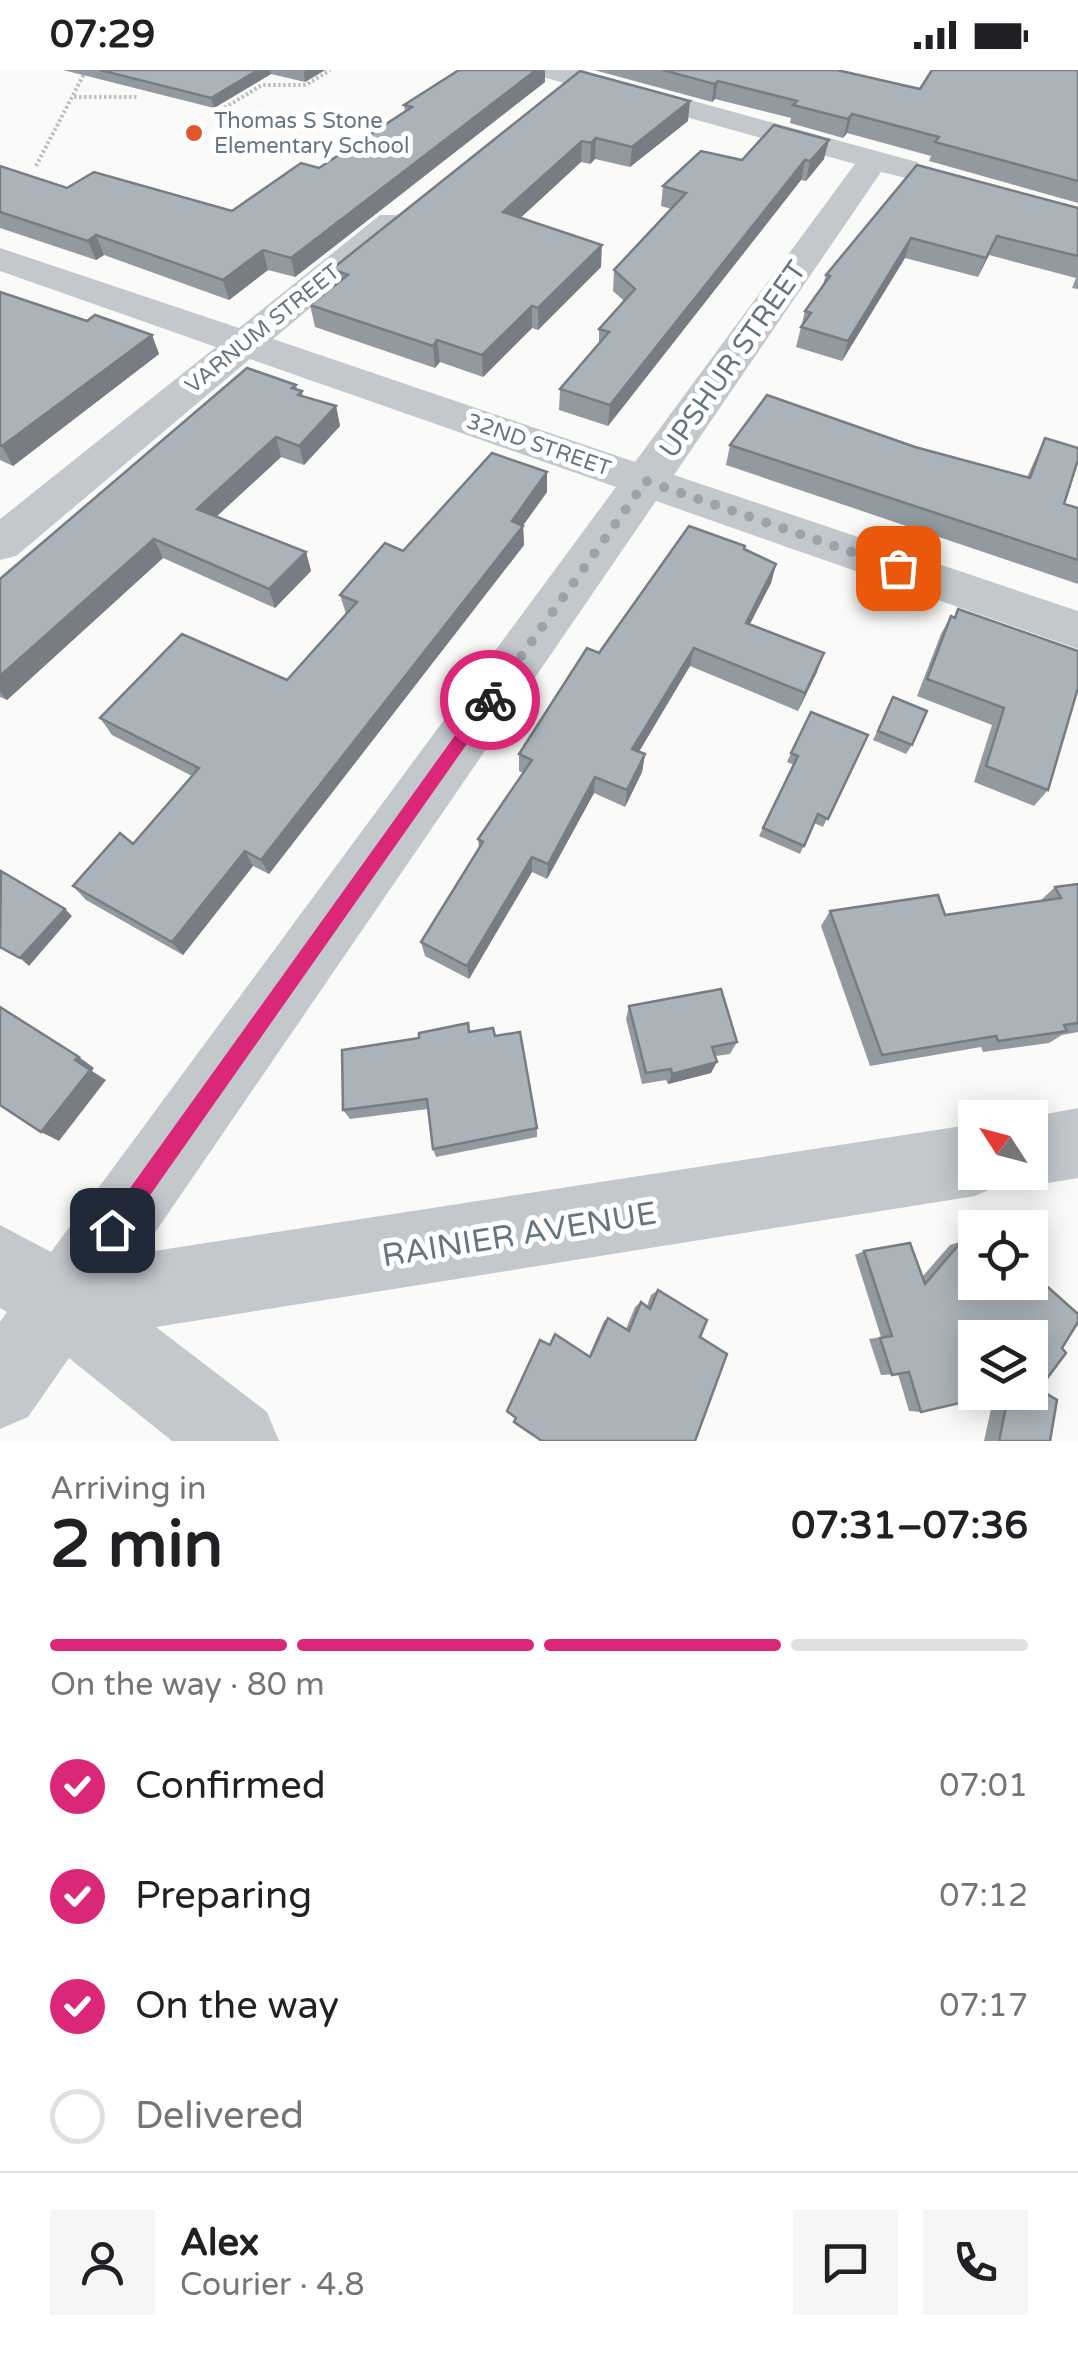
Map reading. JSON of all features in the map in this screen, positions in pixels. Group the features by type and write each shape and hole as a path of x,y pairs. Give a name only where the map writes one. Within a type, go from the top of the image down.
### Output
{"street":[{"path":"534,109 562,73 929,175"},
{"name":"UPSHUR STREET","path":"0,1388 31,1284 646,481 874,160"},
{"name":"VARNUM STREET","path":"0,544 242,342 426,196"},
{"name":"32ND STREET","path":"0,260 1078,630"},
{"path":"1048,1149 1078,1143"},
{"name":"RAINIER AVENUE","path":"31,1284 958,1162"},
{"path":"31,1284 238,1441"}],"path":[{"path":"216,113 262,84 306,86 330,70"},
{"path":"36,166 85,72"},
{"path":"74,97 136,97"}],"building":[{"path":"100,70 258,70 211,98"},
{"path":"459,70 536,70 291,258 263,250 223,280 96,235 88,241 0,212 0,166 67,188 94,172 232,211 301,163 319,168 412,107 404,105"},
{"path":"663,70 837,70 920,89 932,70 1078,70 1078,181 935,142 939,137 852,114 848,119 793,105 797,101"},
{"path":"580,71 690,101 632,147 596,138 591,143 582,141 503,212 602,245 538,308 532,306 482,355 437,340 433,346 310,305 348,275 332,269"},
{"path":"774,125 829,140 810,161 805,160 610,405 560,389 609,332 599,329 635,289 614,270 686,193 663,186 701,151 742,160"},
{"path":"917,165 1078,208 1078,256 997,236 986,258 911,238 848,341 801,327 811,313 805,311 830,276 826,275"},
{"path":"0,292 87,321 95,315 152,335 2,446"},
{"path":"247,368 296,385 292,388 302,391 298,395 336,406 299,446 276,437 197,509 306,552 269,589 154,539 0,676 0,579"},
{"path":"767,395 915,447 1030,478 1045,438 1078,448 1064,504 1078,508 1078,560 730,445"},
{"path":"492,453 547,472 512,521 523,526 261,860 245,851 172,942 73,886 120,833 133,844 199,768 100,718 182,634 287,680 357,602 340,595 385,543 403,551"},
{"path":"689,526 745,546 744,549 776,564 746,623 824,653 805,693 694,648 632,749 645,754 627,790 595,777 548,864 532,857 467,966 421,942 483,842 478,839 532,760 519,754 587,648 599,653"},
{"path":"958,609 1078,651 1078,688 1048,790 986,766 1004,708 927,679 951,616 955,618"},
{"path":"893,697 927,711 912,745 878,731"},
{"path":"811,712 868,735 828,819 818,814 804,846 763,828 798,756 791,753"},
{"path":"1,871 65,909 20,958 0,947"},
{"path":"1078,884 1078,1023 1064,1025 1067,1031 998,1041 996,1036 882,1055 830,911 938,895 945,915 1061,898 1055,887"},
{"path":"721,989 737,1042 712,1047 717,1062 672,1074 671,1069 646,1073 629,1006"},
{"path":"0,1007 79,1057 75,1060 90,1070 41,1132 0,1105"},
{"path":"468,1023 469,1032 493,1028 495,1036 520,1032 537,1128 433,1149 427,1099 343,1110 342,1050 419,1038 419,1033"},
{"path":"910,1243 925,1284 958,1246 958,1300 1048,1300 1048,1287 1078,1314 1078,1322 1062,1348 1066,1353 1048,1377 1048,1320 958,1320 958,1403 921,1412 909,1372 892,1375 880,1338 892,1336 864,1251"},
{"path":"658,1290 707,1320 700,1337 727,1354 695,1441 542,1441 514,1422 516,1418 507,1411 540,1340 550,1345 555,1334 590,1357 608,1318 629,1331 641,1302 650,1309"},
{"path":"1048,1395 1057,1400 1050,1441 999,1441 1005,1410 1048,1410"}],"way so far":[{"path":"490,700 646,481 898,568"}],"place":[{"name":"Thomas S Stone Elementary School","path":"194,133"}],"route":[{"path":"112,1230 490,700"}]}
